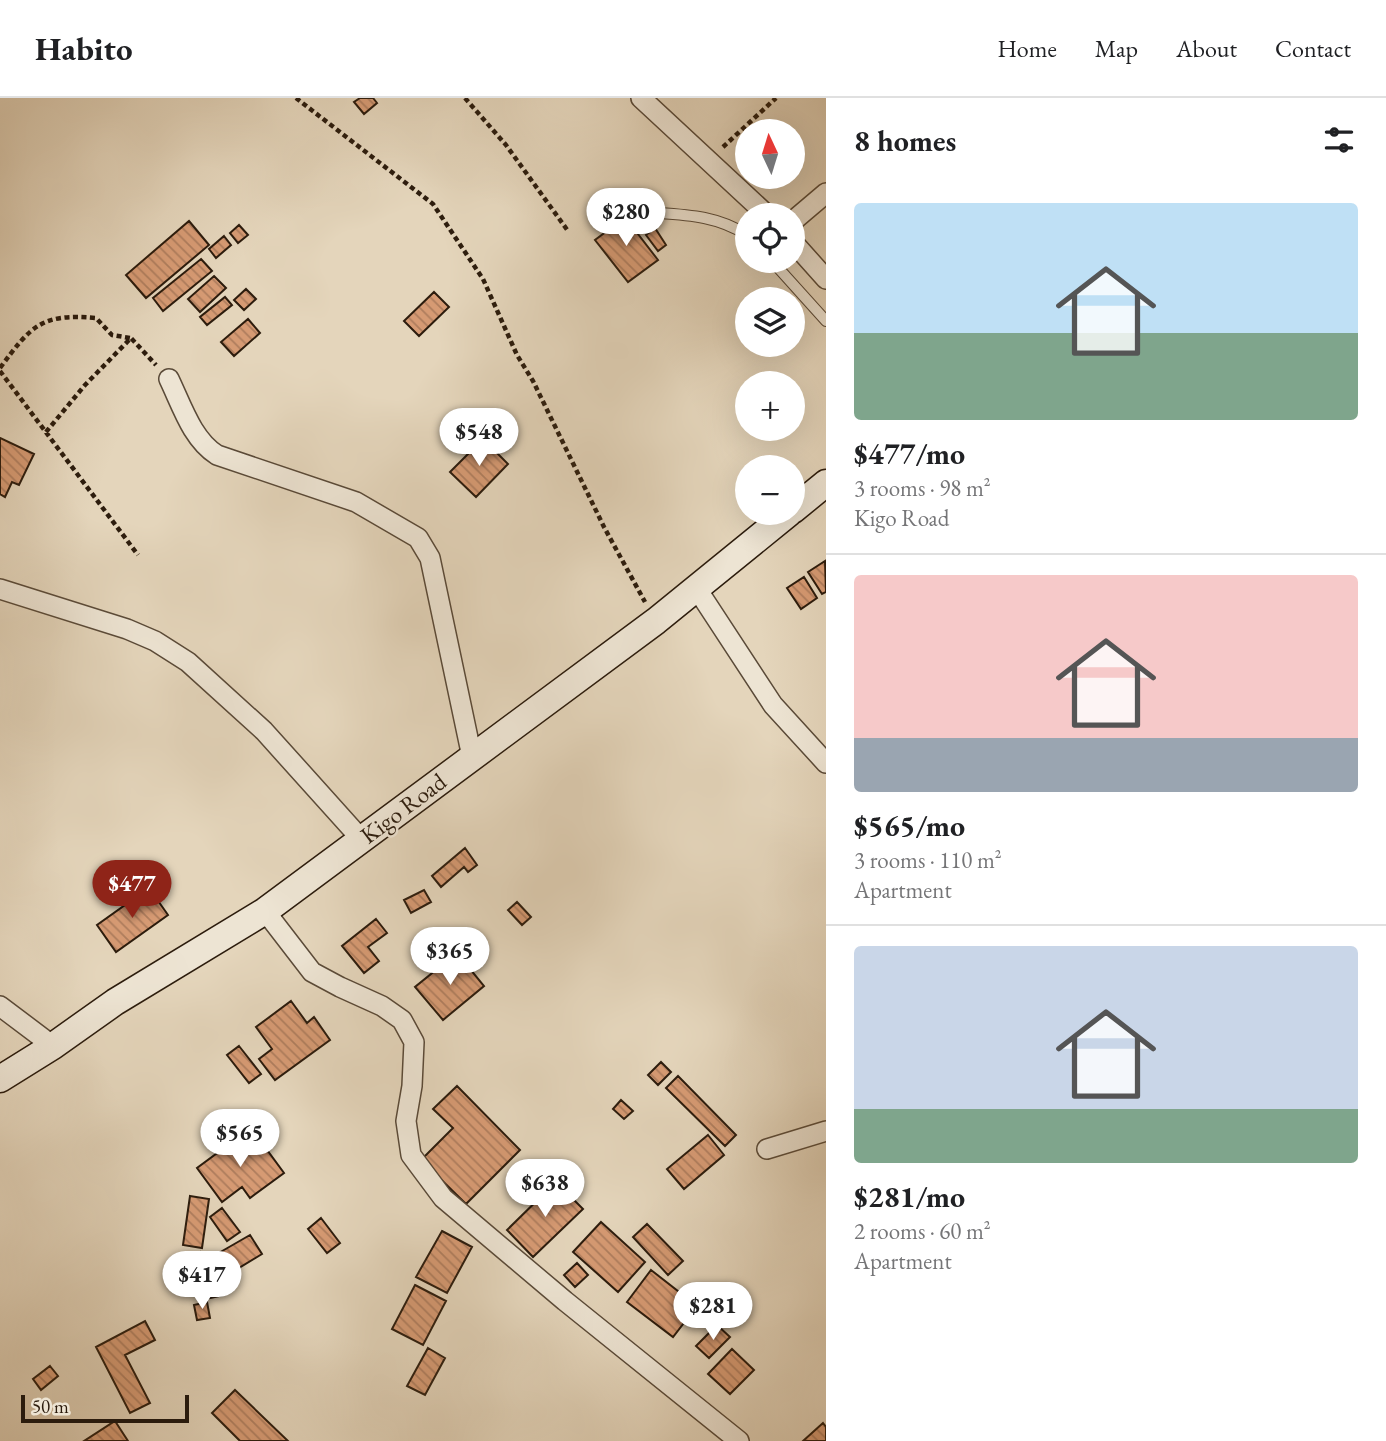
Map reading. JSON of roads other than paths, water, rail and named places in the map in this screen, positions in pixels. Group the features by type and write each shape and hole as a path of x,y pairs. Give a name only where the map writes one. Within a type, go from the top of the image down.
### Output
{"street":[{"path":"641,98 754,203"},
{"path":"805,210 826,192"},
{"path":"805,255 826,279"},
{"path":"169,379 191,425 206,448 217,455 356,502 418,538 430,558 472,757"},
{"name":"Kigo Road","path":"805,500 826,483"},
{"name":"Kigo Road","path":"0,1079 115,1002 265,911 656,621 774,525"},
{"path":"0,589 127,629 155,640 187,662 264,731 362,840"},
{"path":"697,589 773,705 826,763"},
{"path":"265,911 312,972 382,1006 402,1020 414,1042 407,1121 411,1155 443,1198 565,1301 739,1441"},
{"path":"0,1006 53,1046"},
{"path":"766,1149 826,1131"}],"lane":[{"path":"659,213 714,218 735,227"},
{"path":"783,273 826,321"}]}
